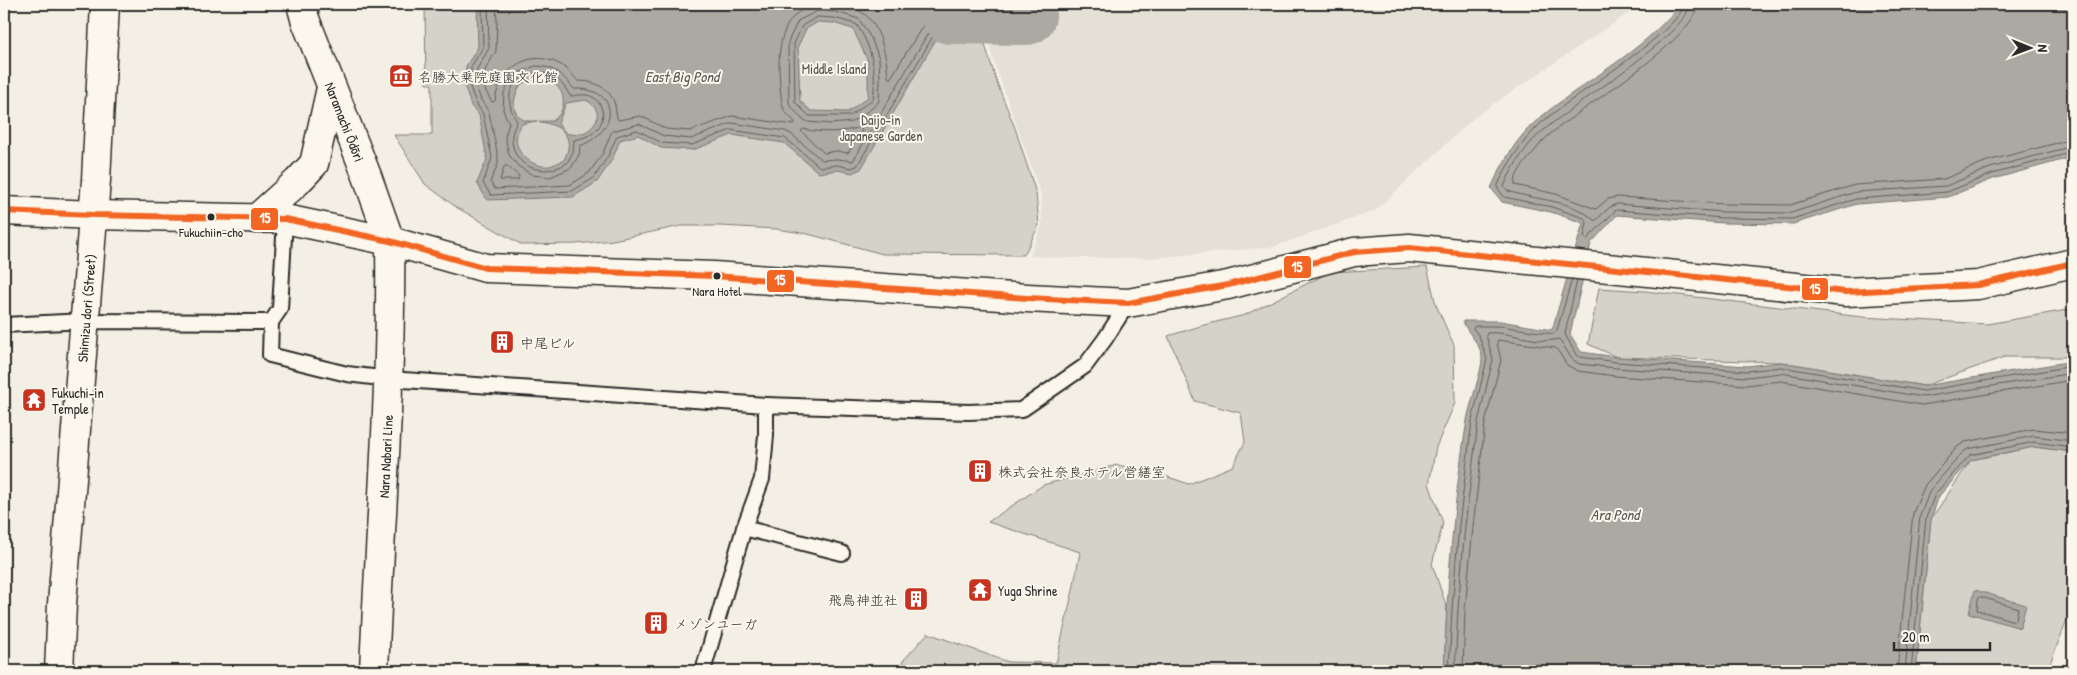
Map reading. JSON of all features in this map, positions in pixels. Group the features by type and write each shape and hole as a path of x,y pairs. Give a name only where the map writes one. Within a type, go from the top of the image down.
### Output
{"main road":[{"name":"Shimizu dori (Street)","path":"59,671 96,180 105,4"},
{"name":"Naramachi Ōdōri","path":"301,4 305,19 367,176 390,241"},
{"path":"256,219 314,164 331,88"},
{"path":"4,211 93,216 285,219 390,241 486,268 714,276 1018,298 1128,303 1228,285 1354,252 1409,248 1846,292 1978,285 2073,263"},
{"name":"Nara Nabari Line","path":"374,671 389,379 391,316 390,241"}],"lane":[{"path":"285,219 280,309 271,322 270,356 347,374 389,379 766,405 968,412 1021,410 1085,366 1106,339 1128,303"},
{"path":"4,325 85,320 271,322"},
{"path":"703,671 744,528 762,479 766,435 766,405"},
{"path":"744,528 842,552"}],"shaded area":[{"path":"978,4 1642,4 1477,115 1375,211 1273,247 1150,258 1064,258 1030,256 1042,225 1041,194 994,62"}],"green space":[{"name":"Daijo-in Japanese Garden","path":"407,4 976,4 986,48 997,83 1015,128 1036,193 1039,225 1024,255 883,254 808,234 777,229 720,226 681,226 613,240 576,244 522,245 456,207 425,184 394,135 432,135 432,84 426,84 425,5"},
{"path":"1427,267 1436,305 1454,345 1455,403 1436,447 1429,484 1443,523 1432,564 1447,608 1444,671 910,671 902,662 928,633 1008,662 1056,663 1080,552 988,522 1043,485 1117,465 1153,472 1189,484 1233,466 1245,442 1241,413 1195,401 1168,336 1245,315 1330,272"},
{"path":"1599,288 1645,291 1862,317 1987,324 2073,309 2073,357 2004,357 1924,386 1781,362 1617,357 1588,344"},
{"path":"2034,447 2073,452 2073,605 2047,671 1916,671 1931,519 1971,460"}],"water":[{"name":"East Big Pond","path":"477,4 950,4 950,15 861,169 852,173 837,170 819,173 784,143 732,135 693,150 661,148 638,135 620,140 613,158 597,182 573,197 487,200 477,183 487,159 479,115 471,106 465,88 466,66 478,47","holes":["818,22 833,23 853,29 868,61 868,97 848,112 811,111 800,101 798,46 806,29","537,77 546,79 553,82 562,94 563,101 559,115 553,121 536,121 558,128 567,137 567,151 564,160 551,166 543,166 530,162 521,153 517,141 518,131 522,124 534,121 524,120 516,113 515,98 521,84","586,100 594,106 597,112 597,119 594,125 582,133 566,133 558,124 566,103"]},
{"name":"Ara Pond","path":"1680,4 2073,4 2073,157 1993,179 1948,197 1857,204 1793,224 1723,223 1617,215 1591,243 1570,334 1581,352 1617,357 1747,366 1781,362 1924,386 2073,361 2073,452 2034,447 1971,460 1939,496 1931,519 1916,671 1444,671 1454,514 1467,420 1482,362 1479,347 1463,321 1500,321 1552,330 1583,223 1551,212 1502,202 1491,188 1510,153 1535,122 1648,38"},
{"path":"1975,590 2026,605 2020,628 1969,613"}],"waterway":[{"path":"950,15 1027,16 1028,4"}],"transit line":[{"name":"15","path":"4,211 285,219 390,241 486,268 714,276 1027,298 1128,303 1228,285 1354,252 1409,248 1846,292 1978,285 2073,263"}],"place":[{"name":"名勝大乗院庭園文化館","path":"401,76"},
{"name":"Fukuchiin-cho","path":"211,217"},
{"name":"Nara Hotel","path":"717,276"},
{"name":"中尾ビル","path":"502,342"},
{"name":"Fukuchi-in Temple","path":"34,400"},
{"name":"株式会社奈良ホテル営繕室","path":"980,471"},
{"name":"Yuga Shrine","path":"980,590"},
{"name":"飛鳥神並社","path":"916,599"},
{"name":"メゾンユーガ","path":"656,623"}],"park label":[{"name":"Middle Island","path":"834,68"}]}
